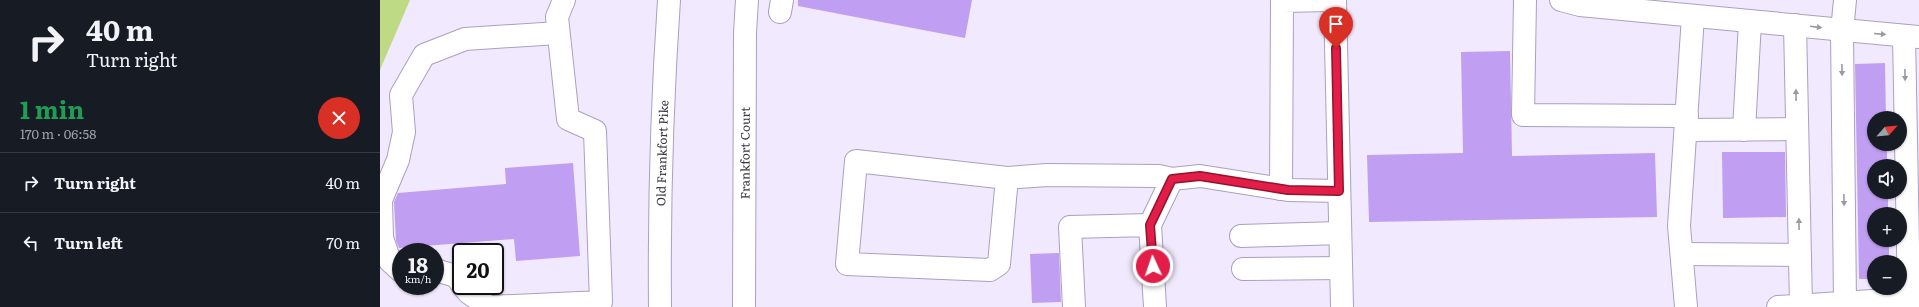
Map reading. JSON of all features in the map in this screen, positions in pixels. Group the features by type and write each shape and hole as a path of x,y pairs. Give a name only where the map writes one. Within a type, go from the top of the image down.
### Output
{"street":[{"path":"472,295 489,307 601,302 595,131 568,119 557,17 564,0"},
{"name":"Old Frankfort Pike","path":"660,307 659,206 662,107 669,0"},
{"name":"Frankfort Court","path":"744,307 745,33 747,0"},
{"path":"1281,189 1282,1 1331,0"},
{"path":"1335,0 1342,307"},
{"path":"1525,0 1523,115 1686,123 1744,130 1797,130"},
{"path":"1561,0 1580,5 1912,37 1914,298 1778,307"},
{"path":"1845,0 1842,30 1845,302"},
{"path":"1686,307 1679,226 1693,16"},
{"path":"1744,130 1750,22"},
{"path":"1795,25 1801,306"},
{"path":"392,263 390,261 382,238 381,200 398,160 404,132 401,95 424,55 465,39 558,33"},
{"path":"1007,178 999,264 990,270 848,264 856,161 1007,178 1047,175 1085,175 1159,176 1172,179 1200,176 1281,189 1339,191"},
{"path":"1155,307 1150,225 1172,179"},
{"path":"1074,307 1070,227 1150,225"},
{"path":"1241,236 1340,233"},
{"path":"1682,254 1800,255"},
{"path":"1243,269 1341,268"}],"green space":[{"path":"380,0 410,0 380,70"}],"building":[{"path":"798,0 972,0 965,38 798,6"},
{"path":"1510,51 1512,156 1655,153 1657,217 1369,222 1367,155 1463,153 1461,52"},
{"path":"1885,63 1886,111 1867,111 1867,151 1887,151 1887,159 1867,159 1867,199 1888,199 1888,207 1867,207 1867,247 1889,247 1889,255 1867,255 1867,279 1859,279 1855,64"},
{"path":"1722,152 1785,152 1786,217 1723,218"},
{"path":"573,163 580,256 516,261 514,239 444,244 444,243 397,243 394,202 398,193 506,184 505,168"},
{"path":"1059,253 1061,302 1032,303 1030,254"}],"route":[{"path":"1153,266 1150,225 1172,179 1200,176 1288,190 1339,191 1336,48"}]}
